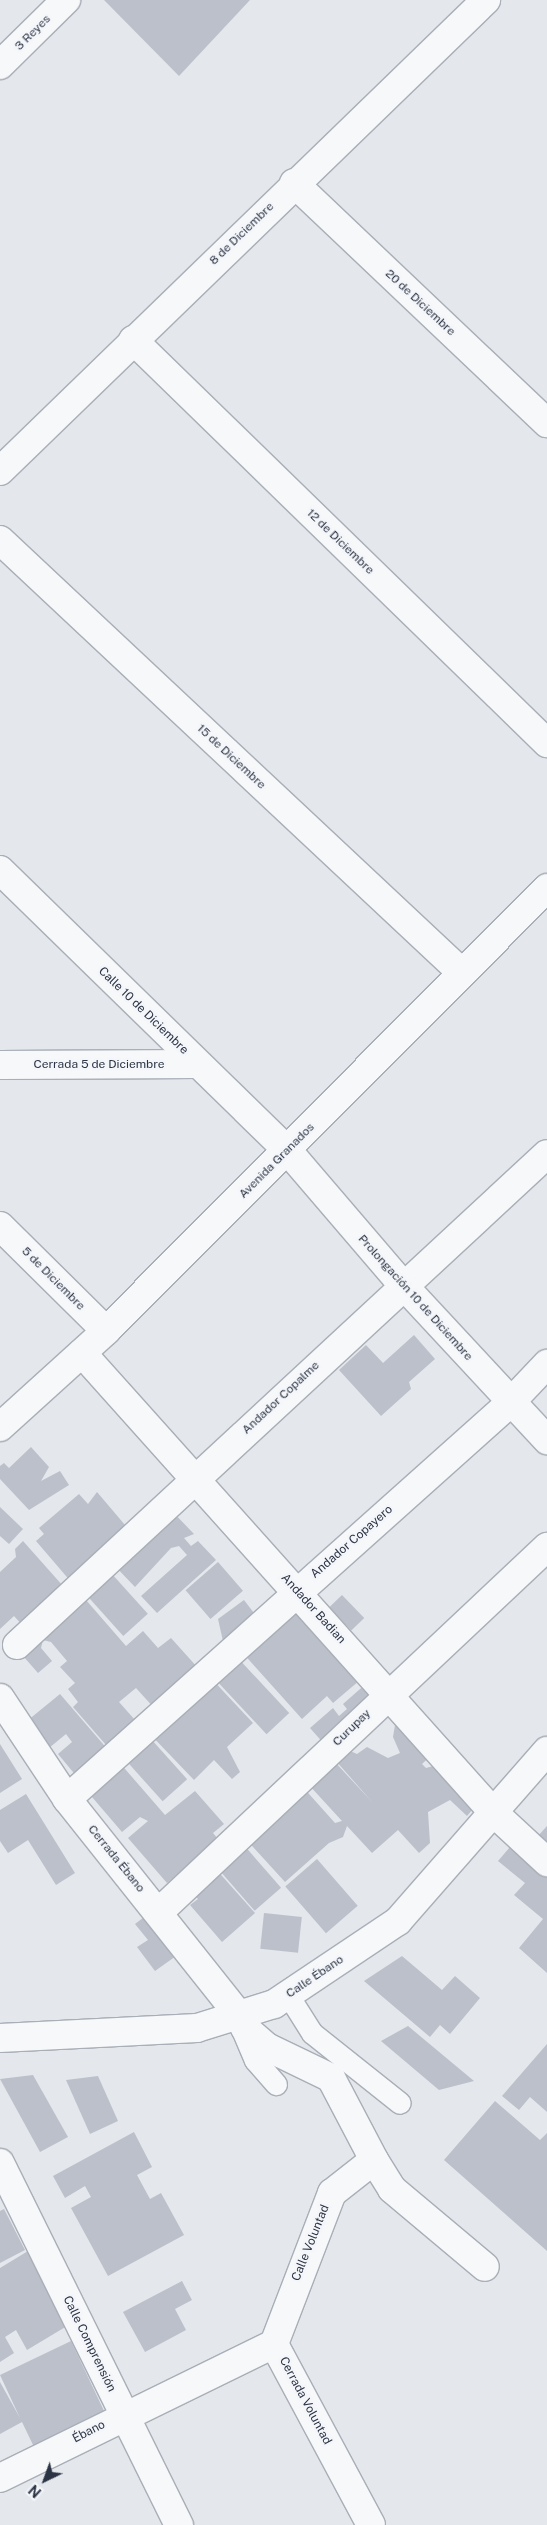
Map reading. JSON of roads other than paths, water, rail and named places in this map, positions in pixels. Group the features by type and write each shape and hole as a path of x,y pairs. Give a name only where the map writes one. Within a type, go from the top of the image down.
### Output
{"street":[{"name":"3 Reyes","path":"0,65 66,0"},
{"name":"8 de Diciembre","path":"0,471 294,183 486,0"},
{"name":"20 de Diciembre","path":"294,183 547,423"},
{"name":"12 de Diciembre","path":"133,340 547,743"},
{"name":"15 de Diciembre","path":"0,540 462,973"},
{"name":"Calle 10 de Diciembre","path":"0,870 288,1151"},
{"name":"Avenida Granados","path":"0,1427 106,1331 288,1151 547,888"},
{"name":"Cerrada 5 de Diciembre","path":"0,1065 197,1064"},
{"name":"Prolongación 10 de Diciembre","path":"288,1151 402,1285 510,1403 547,1440"},
{"name":"Andador Copalme","path":"18,1645 402,1285 547,1154"},
{"name":"5 de Diciembre","path":"0,1226 106,1331"},
{"name":"Andador Badian","path":"82,1353 389,1693 492,1812 547,1862"},
{"name":"Andador Copayero","path":"67,1799 296,1591 510,1403 547,1364"},
{"name":"Curupay","path":"159,1912 389,1693 547,1547"},
{"name":"Cerrada Ébano","path":"0,1698 67,1799 159,1912 237,2016"},
{"name":"Calle Ébano","path":"0,2038 198,2028 237,2016 288,1995 398,1921 547,1751"},
{"path":"237,2016 245,2028 267,2047 331,2078 374,2160 392,2189 485,2267"},
{"name":"Calle Voluntad","path":"274,2344 332,2193 374,2160"},
{"name":"Calle Comprensión","path":"0,2162 179,2525"},
{"name":"Cerrada Voluntad","path":"124,2414 274,2344 371,2525"},
{"name":"Ébano","path":"0,2478 124,2414"}],"lane":[{"path":"288,1995 312,2033 400,2103"},
{"path":"237,2016 255,2060 276,2084"}]}
